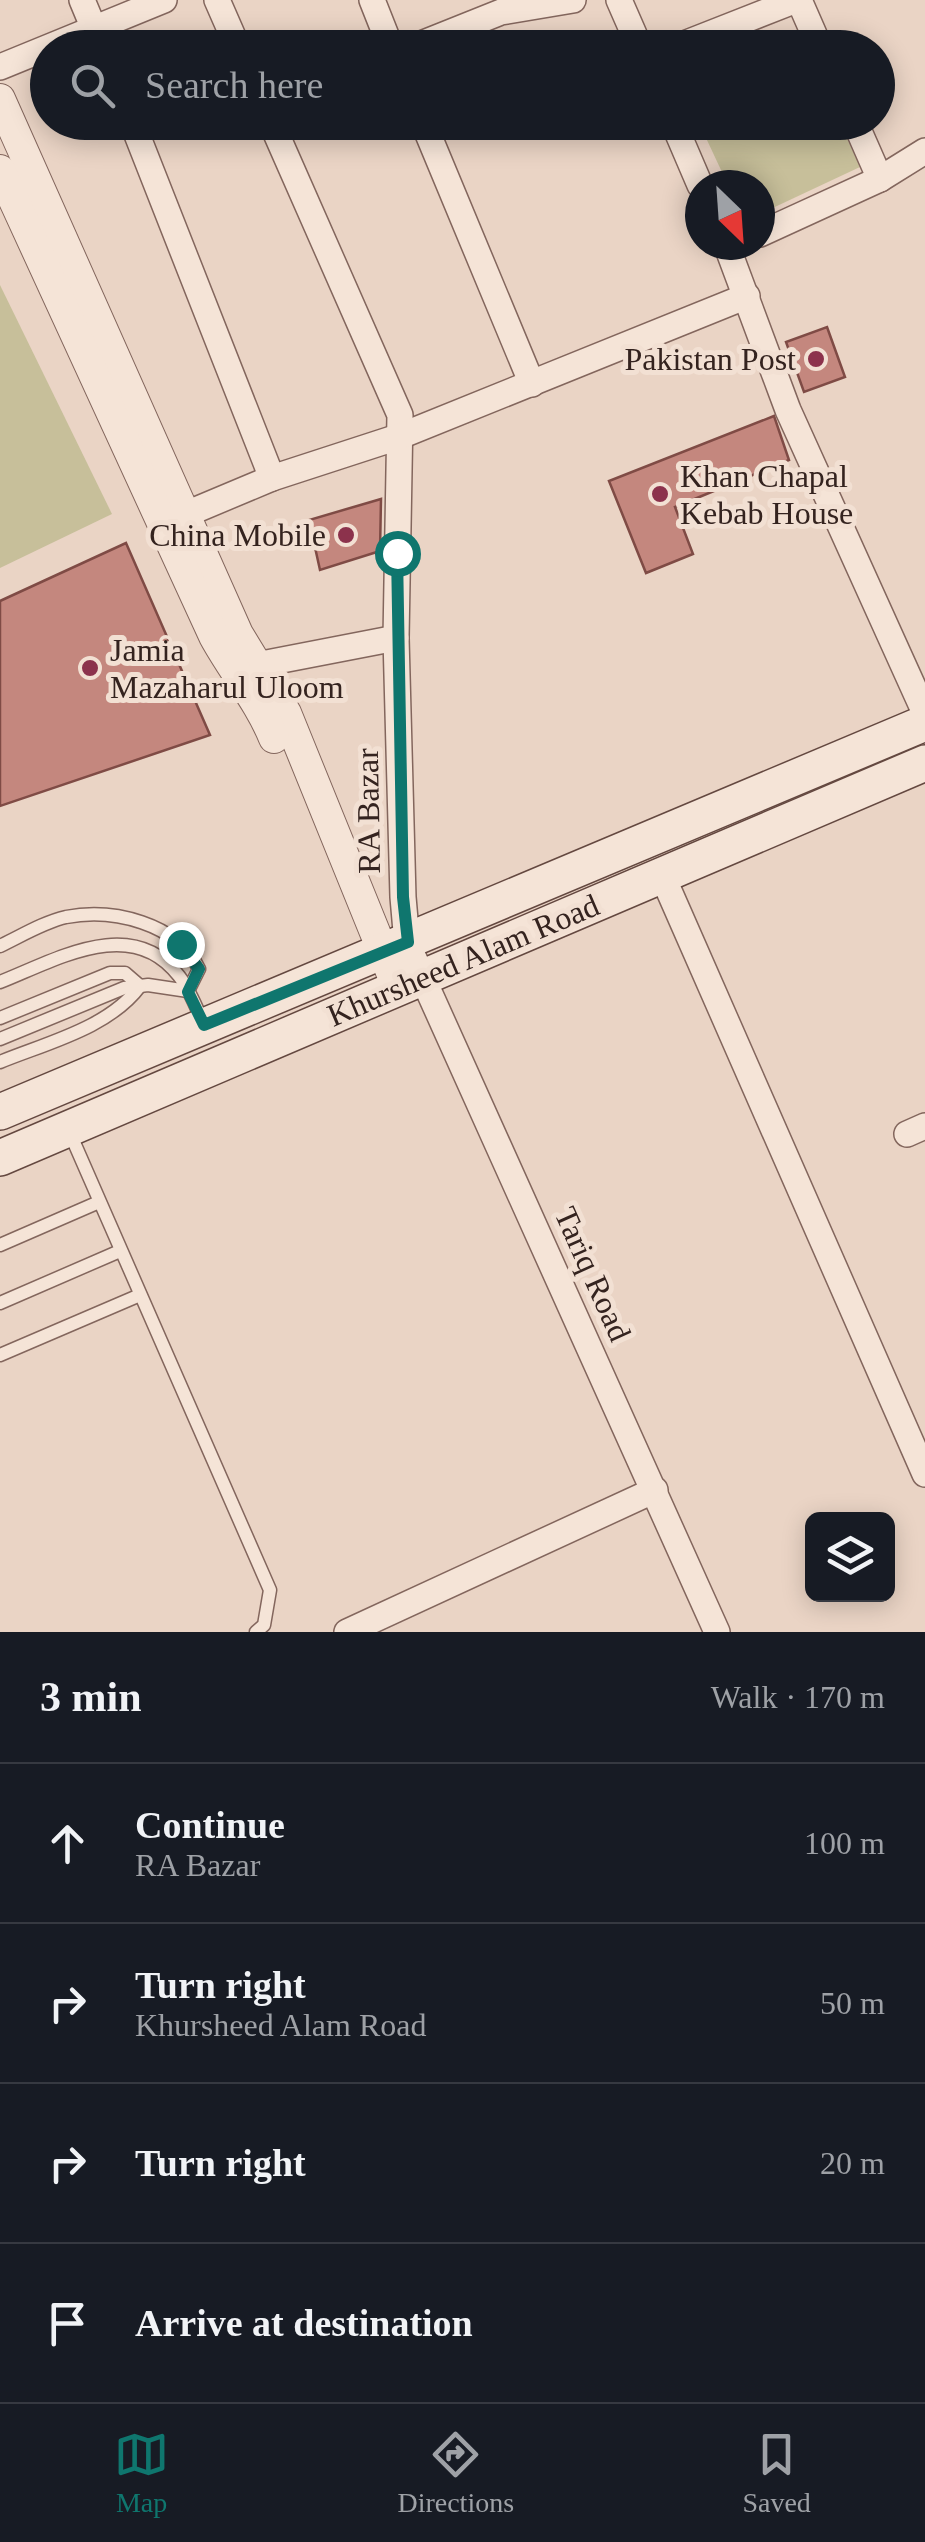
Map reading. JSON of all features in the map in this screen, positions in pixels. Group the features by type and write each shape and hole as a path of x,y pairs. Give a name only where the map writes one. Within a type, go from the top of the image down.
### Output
{"main road":[{"name":"Khursheed Alam Road","path":"0,1112 925,722"},
{"name":"Khursheed Alam Road","path":"0,1158 925,763"}],"street":[{"path":"82,0 95,30"},
{"path":"110,30 164,0"},
{"path":"217,0 230,30"},
{"path":"372,0 384,30"},
{"path":"450,30 500,6 573,0"},
{"path":"619,0 632,30"},
{"path":"720,30 798,0 812,30"},
{"path":"0,67 30,58"},
{"path":"0,98 238,634 286,713 400,988"},
{"path":"139,140 272,478"},
{"name":"RA Bazar","path":"279,140 400,416 396,638 403,897 385,952"},
{"path":"430,140 532,384"},
{"path":"681,140 694,170"},
{"path":"862,140 880,179"},
{"path":"775,227 880,179 925,151"},
{"path":"0,170 214,636 268,721 385,952"},
{"path":"735,260 794,425 925,712"},
{"path":"184,515 272,478 398,438 747,296"},
{"path":"256,666 396,638"},
{"path":"662,875 925,1474"},
{"name":"Tariq Road","path":"400,988 655,1490 717,1632"},
{"path":"347,1632 655,1490"}],"lane":[{"path":"0,946 62,918 110,916 136,921 168,934 191,954 199,969 188,992"},
{"path":"0,982 100,944 140,948 177,973 204,1025"},
{"path":"0,1018 110,974 125,973 140,986"},
{"path":"0,1039 96,998 140,986 188,992"},
{"path":"0,1062 104,1018 140,986"},
{"path":"68,1129 270,1590 264,1625 256,1632"},
{"path":"0,1245 99,1202"},
{"path":"0,1303 120,1251"},
{"path":"0,1355 140,1295"}],"shaded area":[{"path":"707,140 848,140 860,167 775,207 775,170 721,170"},
{"path":"0,285 112,514 0,568"}],"building":[{"name":"Pakistan Post","path":"827,327 845,377 804,392 786,342"},
{"name":"Khan Chapal Kebab House","path":"774,416 789,460 675,507 693,554 646,573 609,481"},
{"name":"China Mobile","path":"381,499 380,551 320,570 309,520"},
{"name":"Jamia Mazaharul Uloom","path":"126,543 210,735 0,806 0,601"}],"place":[{"name":"Pakistan Post","path":"816,359"},
{"name":"Khan Chapal Kebab House","path":"660,494"},
{"name":"China Mobile","path":"346,535"},
{"name":"Jamia Mazaharul Uloom","path":"90,668"}],"route":[{"path":"181,944 199,969 188,992 204,1025 408,942 403,897 397,553"}]}
